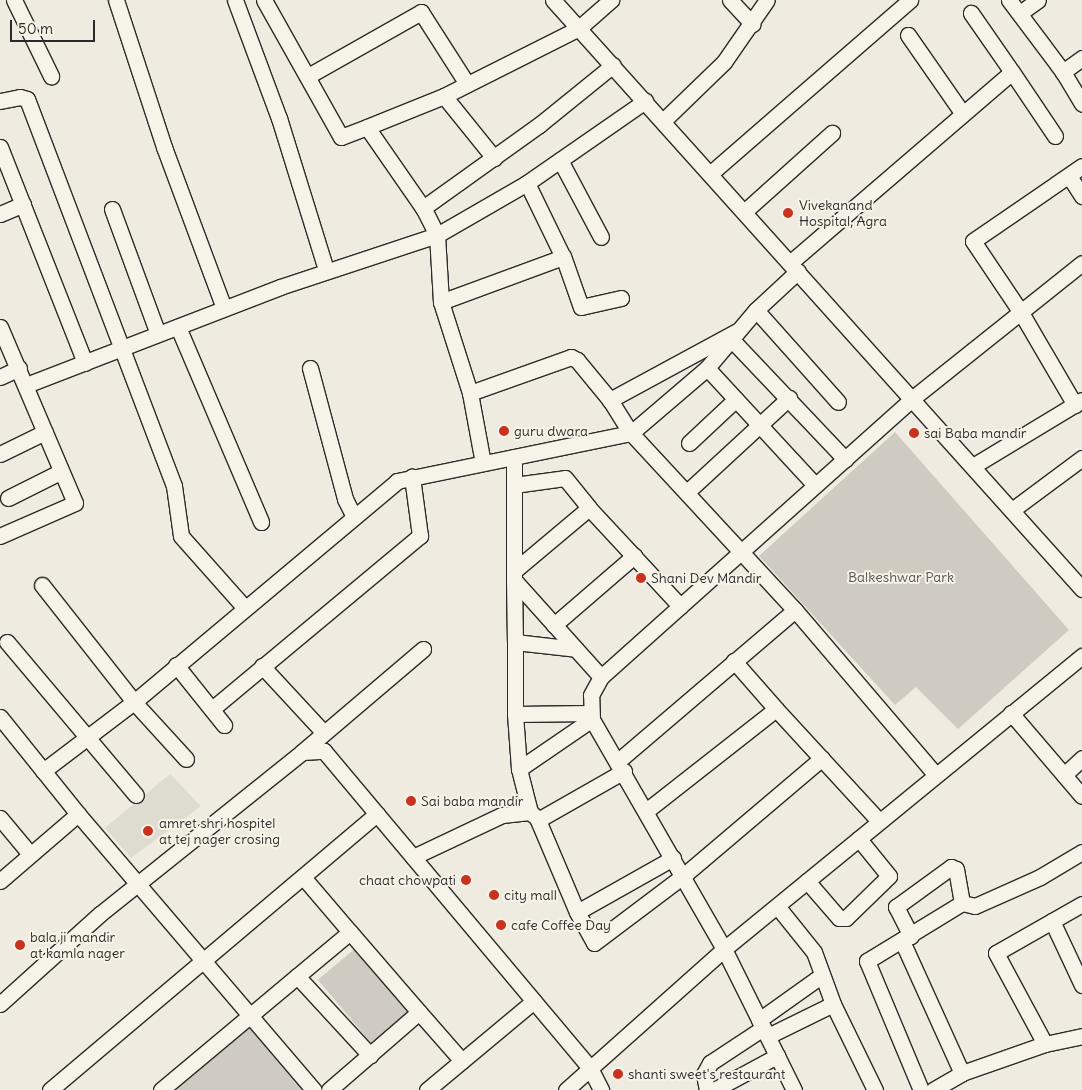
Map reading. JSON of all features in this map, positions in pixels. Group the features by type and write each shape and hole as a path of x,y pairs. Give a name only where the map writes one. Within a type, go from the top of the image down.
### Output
{"street":[{"path":"14,0 51,76"},
{"path":"116,0 164,147 224,308"},
{"path":"235,0 279,118 326,270"},
{"path":"264,0 342,138 444,96 578,28 611,0"},
{"path":"553,0 795,266 1082,589"},
{"path":"730,0 752,24"},
{"path":"663,120 724,62 767,0"},
{"path":"711,173 910,0"},
{"path":"1010,0 1063,72 1082,104"},
{"path":"1020,13 1038,0"},
{"path":"308,76 421,12 467,84"},
{"path":"971,13 1055,136"},
{"path":"908,35 963,114"},
{"path":"1063,72 1082,58"},
{"path":"423,208 494,158 613,65"},
{"path":"43,770 134,702 176,664 394,483 412,477 631,433 707,368 795,266 1012,72"},
{"path":"0,101 20,96 27,99 119,349 174,486 181,536 245,608"},
{"path":"444,96 494,158"},
{"path":"26,385 326,270 437,234 527,183 645,101"},
{"path":"367,127 423,208 437,234 441,302 470,393 483,463"},
{"path":"745,211 832,133"},
{"path":"0,147 85,363"},
{"path":"560,160 601,237"},
{"path":"973,466 1078,402 973,241 1082,166"},
{"path":"1069,176 1082,196"},
{"path":"527,183 563,256 581,307 621,298"},
{"path":"0,214 23,204"},
{"path":"112,209 158,334"},
{"path":"441,302 563,256"},
{"path":"794,1090 724,948 592,716 591,695 601,677 913,398 1082,263"},
{"path":"756,310 838,402"},
{"path":"0,326 20,368 60,472 75,503 0,536"},
{"path":"178,327 261,522"},
{"path":"734,335 845,458"},
{"path":"610,400 734,335"},
{"path":"470,393 572,358 577,360 610,400 631,433 742,550 936,775"},
{"path":"0,377 20,368"},
{"path":"310,368 345,499 354,517"},
{"path":"707,368 815,485"},
{"path":"687,492 789,398"},
{"path":"689,444 736,399"},
{"path":"0,454 45,432"},
{"path":"514,457 516,714 519,769 534,816 577,912 594,943 683,876 822,758"},
{"path":"1012,510 1082,458"},
{"path":"8,498 60,472"},
{"path":"212,709 420,536 412,477"},
{"path":"514,485 565,478 589,508 680,606"},
{"path":"514,576 589,508"},
{"path":"554,625 634,556"},
{"path":"514,576 554,625 601,677"},
{"path":"42,585 134,702 186,759"},
{"path":"413,857 502,816 534,816 621,766 734,661 795,610"},
{"path":"7,642 85,737 136,795"},
{"path":"515,642 576,649"},
{"path":"0,1004 139,884 302,752 423,649"},
{"path":"566,1090 724,948 778,906 1082,656"},
{"path":"734,661 879,821"},
{"path":"176,664 224,725"},
{"path":"262,666 324,733"},
{"path":"646,811 776,709"},
{"path":"516,714 592,716"},
{"path":"1012,714 1082,796"},
{"path":"0,716 78,814 314,1090"},
{"path":"519,769 592,716"},
{"path":"302,752 324,751 590,1068 601,1090"},
{"path":"1064,775 1082,758"},
{"path":"0,882 78,814"},
{"path":"50,1090 377,814"},
{"path":"0,818 30,854"},
{"path":"808,881 839,918 846,918 889,876 859,839"},
{"path":"921,1090 867,961 906,939 962,903 975,906 1040,877 1082,852"},
{"path":"577,912 673,858"},
{"path":"962,903 956,869 952,867 896,907 906,939 962,1073"},
{"path":"303,877 462,1061"},
{"path":"1045,1044 996,953 1082,904"},
{"path":"778,906 814,952 832,1004 875,1090"},
{"path":"1052,921 1082,985"},
{"path":"166,1088 350,932"},
{"path":"707,1090 704,1074 710,1063 763,1028 822,975"},
{"path":"297,976 370,1055"},
{"path":"427,1090 534,1001"},
{"path":"763,1028 832,1004"},
{"path":"329,1090 419,1012"},
{"path":"933,1090 962,1073 1045,1044 1082,1036"},
{"path":"714,1090 777,1056"}],"shaded area":[{"path":"170,774 201,806 131,858 105,828"}],"green space":[{"name":"Balkeshwar Park","path":"895,432 1069,630 958,729 916,687 895,705 759,556"},
{"path":"357,947 412,1012 373,1045 318,980"},
{"path":"249,1022 307,1090 177,1090 174,1085"}],"place":[{"name":"Vivekanand Hospital, Agra","path":"788,213"},
{"name":"guru dwara","path":"504,431"},
{"name":"sai Baba mandir","path":"914,433"},
{"name":"Shani Dev Mandir","path":"641,578"},
{"name":"Sai baba mandir","path":"411,801"},
{"name":"amret shri hospitel at tej nager crosing","path":"148,831"},
{"name":"chaat chowpati","path":"466,880"},
{"name":"city mall","path":"494,895"},
{"name":"cafe Coffee Day","path":"501,925"},
{"name":"bala ji mandir at kamla nager","path":"20,945"},
{"name":"shanti sweet's restaurant","path":"618,1074"}]}
